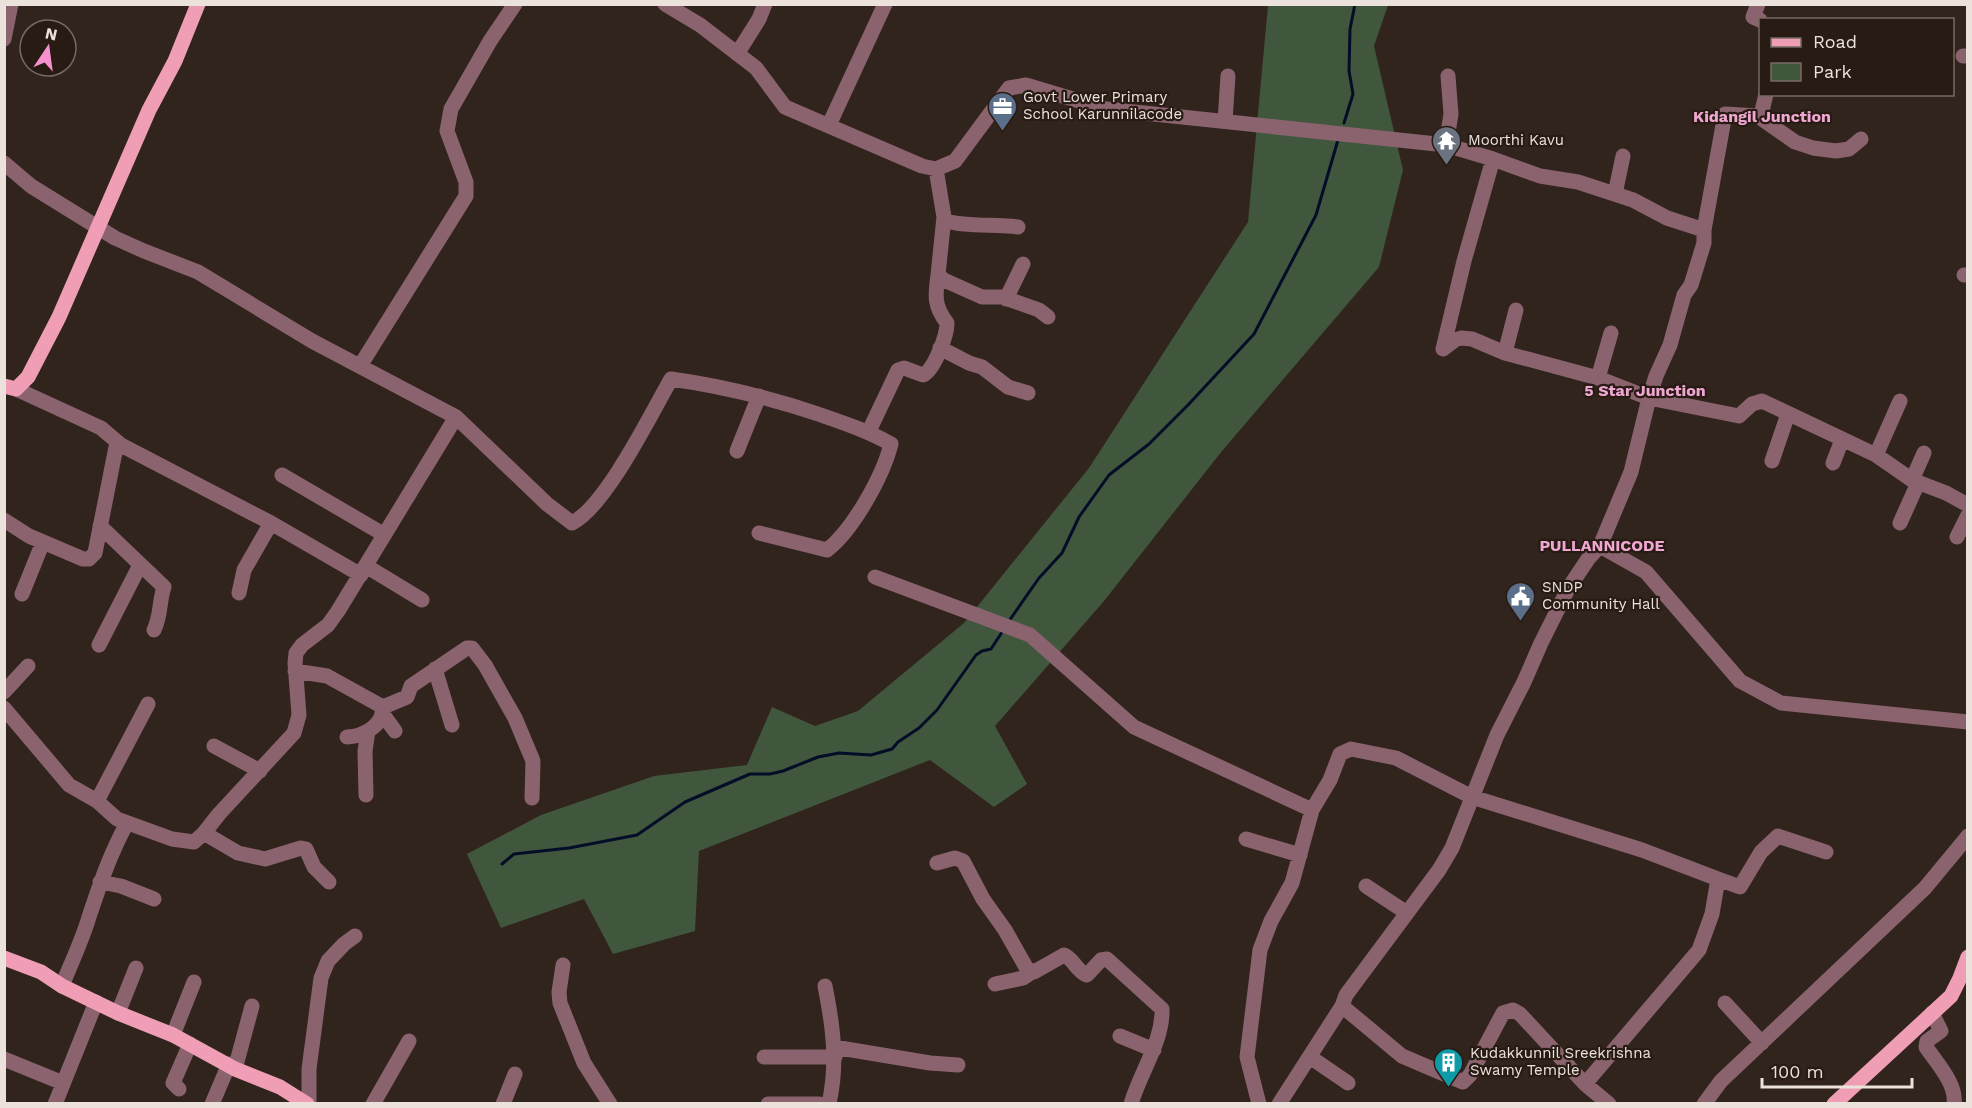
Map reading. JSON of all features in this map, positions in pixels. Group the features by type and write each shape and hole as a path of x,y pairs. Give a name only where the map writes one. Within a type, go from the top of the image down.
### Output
{"main road":[{"path":"10,388 28,377 59,317 149,110 175,62 198,4"},
{"path":"1834,1104 1950,996 1968,957"},
{"path":"4,958 40,972 62,986 118,1013 173,1035 232,1066 280,1087 308,1104"}],"street":[{"path":"4,39 11,4"},
{"path":"360,366 466,196 466,182 447,131 451,109 490,40 514,4"},
{"path":"665,4 700,25 756,68 785,107 922,166 936,169 955,161 1009,88 1026,85 1106,109 1446,145 1540,176 1578,182 1615,194 1633,200 1667,218 1704,230"},
{"path":"737,54 759,19 765,4"},
{"path":"829,125 885,4"},
{"path":"1758,4 1753,17 1759,19"},
{"path":"1225,121 1228,76"},
{"path":"1446,145 1451,114 1448,76"},
{"path":"1758,116 1762,111 1766,96"},
{"path":"1280,1104 1342,1006 1346,994 1448,855 1497,735 1541,643 1568,589 1588,559 1600,546 1631,472 1656,376 1670,345 1684,295 1691,285 1704,243 1704,230 1725,114 1758,116 1795,142 1813,148 1836,151 1849,148 1861,139"},
{"path":"1615,194 1623,156"},
{"path":"1493,159 1464,261 1443,349 1455,340 1472,339 1505,353 1598,378 1649,398 1739,416 1752,404 1762,402 1876,455 1915,482 1946,493 1968,505"},
{"path":"4,163 31,186 97,227 144,251 198,272 312,341 456,417 547,504 572,523 580,519 603,492 630,453 671,379 724,387 759,396 869,431 891,444 877,481 840,540 827,550 759,532"},
{"path":"869,431 898,370 904,368 923,375 928,372 940,348 947,323 934,298 939,275 944,220 936,169"},
{"path":"944,220 952,224 1018,226"},
{"path":"1006,298 1023,264"},
{"path":"939,275 944,280 982,297 1006,298 1039,310 1048,317"},
{"path":"1505,353 1516,310"},
{"path":"1598,378 1611,333"},
{"path":"940,348 982,367 1008,387 1028,393"},
{"path":"10,388 101,428 117,442 422,600"},
{"path":"737,451 759,396"},
{"path":"1876,455 1900,400"},
{"path":"1772,461 1788,414"},
{"path":"4,708 69,785 97,801 117,819 172,840 194,842 288,742 297,726 299,715 295,657 299,647 328,625 364,570 456,417"},
{"path":"1833,463 1842,440"},
{"path":"4,520 43,542 83,559 89,559 94,554 117,442"},
{"path":"1900,523 1924,453"},
{"path":"282,476 384,534"},
{"path":"1957,537 1968,515"},
{"path":"239,593 244,570 271,523"},
{"path":"100,526 164,587 159,616 153,630"},
{"path":"22,594 43,542"},
{"path":"1600,546 1646,572 1740,681 1781,703 1968,722"},
{"path":"99,645 140,565"},
{"path":"875,577 1030,634 1134,727 1312,810"},
{"path":"347,737 368,731 376,725 382,710 407,697 411,686 471,647 515,718 533,761 532,798"},
{"path":"4,692 28,666"},
{"path":"435,669 452,725"},
{"path":"295,671 327,676 382,710 394,731"},
{"path":"97,801 148,704"},
{"path":"366,795 365,751 368,731"},
{"path":"214,746 260,771"},
{"path":"1259,1104 1247,1057 1260,950 1271,921 1292,883 1312,810 1330,780 1340,754 1351,748 1396,758 1472,797 1642,850 1740,887 1761,852 1778,836 1826,852"},
{"path":"62,986 89,919 113,848 127,823"},
{"path":"204,833 238,853 265,859 302,848 306,849 314,867 329,882"},
{"path":"1707,1102 1721,1082 1925,888 1968,836"},
{"path":"1246,839 1300,855"},
{"path":"937,863 955,858 963,861 982,899 1005,930 1027,969 1032,972"},
{"path":"1585,1084 1699,950 1712,914 1718,879"},
{"path":"100,882 127,888 154,899"},
{"path":"1366,886 1407,913"},
{"path":"308,1104 309,1069 321,978 328,961 355,936"},
{"path":"995,984 1023,978 1064,955 1083,974 1087,975 1101,960 1107,959 1112,962 1162,1009 1162,1020 1154,1050 1131,1104"},
{"path":"563,964 559,992 560,1003 584,1064 610,1104"},
{"path":"118,1013 136,968"},
{"path":"173,1035 194,982"},
{"path":"825,986 833,1024 834,1052 833,1088 829,1104"},
{"path":"55,1104 96,1002"},
{"path":"1725,1003 1762,1043"},
{"path":"212,1104 232,1066 252,1006"},
{"path":"1342,1006 1402,1056 1463,1082 1470,1075 1503,1013 1513,1010 1520,1014 1585,1084 1609,1104"},
{"path":"1932,1013 1941,1031 1927,1041 1926,1047 1952,1086 1954,1104"},
{"path":"1120,1036 1154,1050"},
{"path":"374,1104 409,1041"},
{"path":"179,1089 173,1083 190,1044"},
{"path":"764,1058 834,1052 958,1065"},
{"path":"1310,1057 1348,1083"},
{"path":"4,1059 63,1083"},
{"path":"503,1104 514,1074"},
{"path":"768,1104 819,1104"}],"green space":[{"path":"1268,5 1388,5 1374,46 1403,170 1379,267 1222,451 1104,601 995,726 1027,784 994,807 930,760 699,851 695,931 613,954 584,899 501,928 467,854 541,815 654,776 747,765 772,707 815,726 858,711 964,623 1089,468 1248,222"}],"waterway":[{"path":"1344,123 1353,94 1349,71 1350,29 1355,4"},
{"path":"1009,621 1039,578 1062,553 1079,517 1109,475 1149,444 1254,334 1316,215 1338,140"},
{"path":"502,864 514,854 569,848 637,835 685,802 750,774 770,774 783,771 818,757 839,753 871,755 892,749 898,742 919,728 937,710 976,655 991,649 1004,629"}],"place":[{"name":"Govt Lower Primary School Karunnilacode","path":"1002,132"},
{"name":"Moorthi Kavu","path":"1447,166"},
{"name":"SNDP Community Hall","path":"1521,622"},
{"name":"Kudakkunnil Sreekrishna Swamy Temple","path":"1449,1088"}],"district":[{"name":"Kidangil Junction","path":"1762,116"},
{"name":"5 Star Junction","path":"1645,390"},
{"name":"PULLANNICODE","path":"1602,545"}]}
